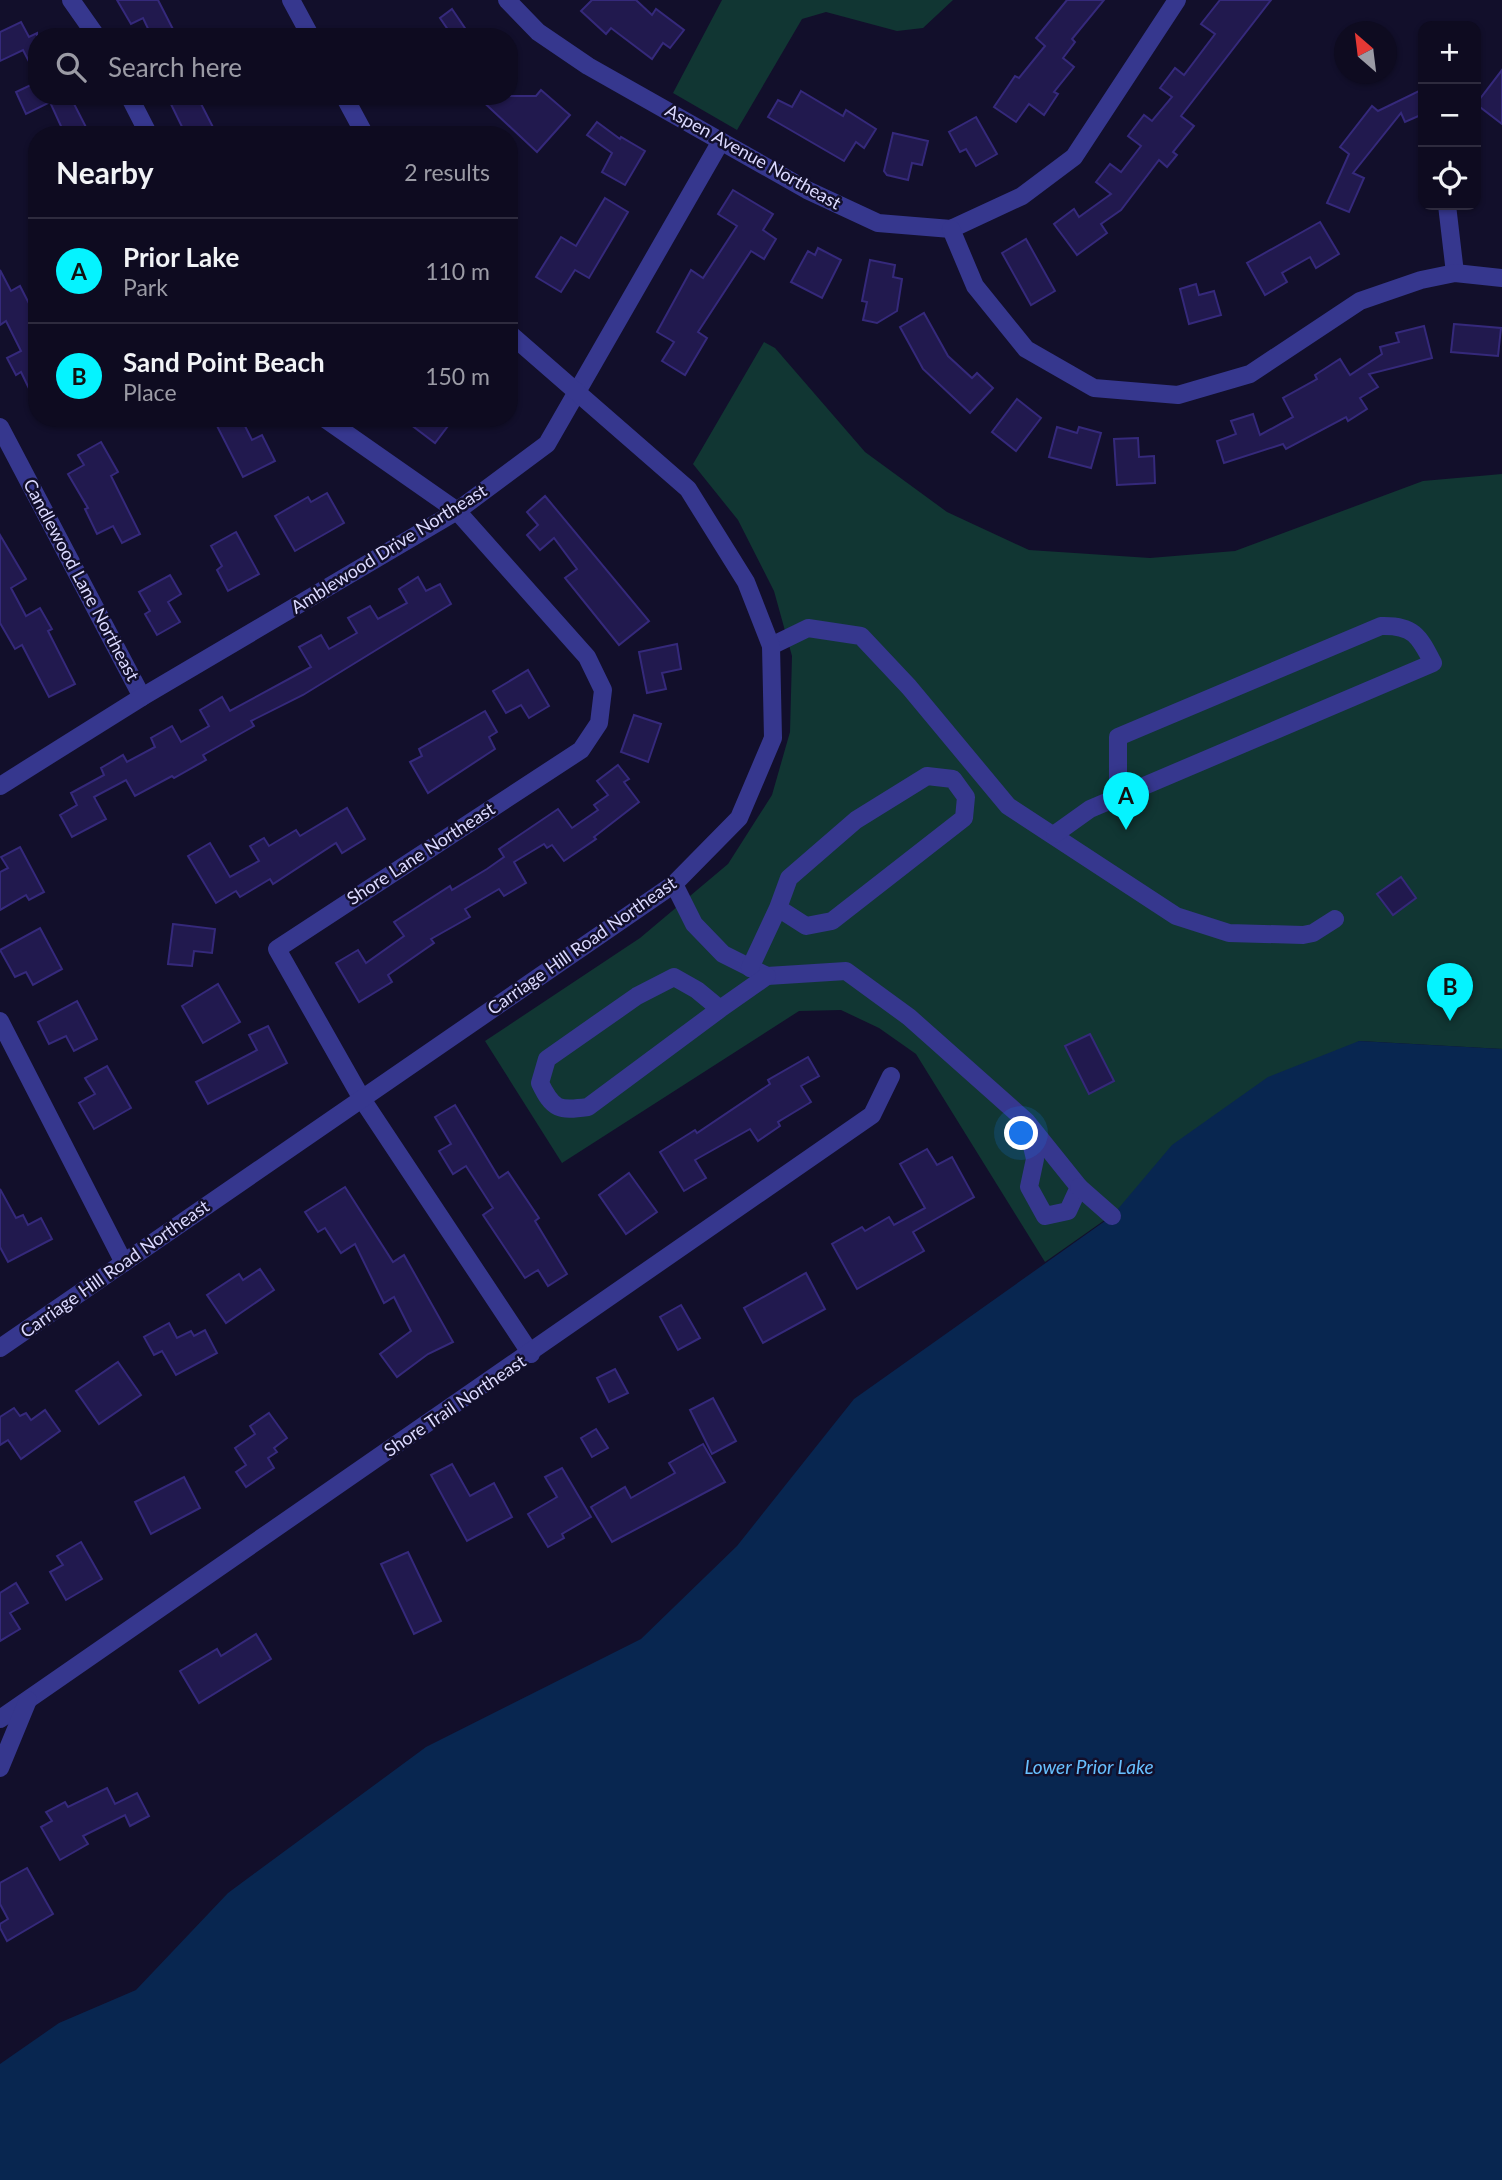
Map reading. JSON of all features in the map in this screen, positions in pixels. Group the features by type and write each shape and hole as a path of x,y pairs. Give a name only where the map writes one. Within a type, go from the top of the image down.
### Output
{"street":[{"path":"71,0 91,28"},
{"path":"291,0 306,28"},
{"name":"Aspen Avenue Northeast","path":"507,0 538,32 588,66 807,190 878,223 951,229 1022,196 1074,157 1177,0"},
{"path":"134,105 144,126"},
{"path":"349,105 360,126"},
{"name":"Amblewood Drive Northeast","path":"0,786 142,697 457,511 547,444 722,141"},
{"path":"1448,210 1455,273"},
{"path":"951,229 975,286 1026,349 1094,388 1178,395 1250,374 1360,300 1422,280 1455,273 1502,278"},
{"name":"Carriage Hill Road Northeast","path":"0,1348 674,884 739,818 773,738 771,646 746,582 688,489 518,341"},
{"name":"Candlewood Lane Northeast","path":"0,427 142,697"},
{"name":"Shore Lane Northeast","path":"337,427 457,511 587,657 604,690 599,723 581,750 277,949 362,1099 531,1354"},
{"path":"1055,834 1090,809 1433,663 1421,639 1402,626 1381,626 1118,737 1118,797"},
{"path":"771,646 808,628 861,636 909,687 1008,806 1055,834 1176,916 1228,933 1303,935 1313,933 1335,919"},
{"path":"750,968 789,878 856,820 927,776 953,779 966,797 964,818 832,921 806,926 778,908"},
{"path":"674,884 694,923 723,954 766,976 846,971 909,1017 1026,1121 1079,1187 1112,1216"},
{"path":"720,1009 697,989 674,977 637,996 547,1059 540,1083 549,1102 564,1110 588,1107 766,976"},
{"path":"0,1021 124,1263"},
{"name":"Shore Trail Northeast","path":"0,1719 531,1354 872,1115 891,1076"},
{"path":"1026,1121 1035,1159 1028,1186 1045,1216 1068,1211 1079,1187"},
{"path":"0,1768 28,1700"}],"green space":[{"path":"722,0 953,0 923,28 897,31 826,12 802,19 737,130 673,93"},
{"path":"764,342 775,348 865,452 947,512 1029,550 1150,558 1235,551 1423,481 1502,474 1502,1049 1359,1041 1045,1262 916,1054 879,1028 841,1010 799,1011 562,1163 485,1041 640,938 728,864 772,795 790,732 792,656 774,591 738,520 693,464"}],"water":[{"name":"Lower Prior Lake","path":"1359,1041 1502,1049 1502,2180 0,2180 0,2064 59,2023 136,1990 228,1893 426,1747 641,1639 737,1546 854,1399 1112,1216 1172,1145 1268,1077"}],"building":[{"path":"117,0 158,0 172,28 148,28 143,18 131,24"},
{"path":"592,0 636,0 652,15 656,9 684,30 670,48 663,43 652,59 611,28 606,34 581,11"},
{"path":"1067,0 1104,0 1072,39 1075,42 1063,58 1074,67 1054,92 1058,94 1044,115 1029,104 1016,122 994,107 1015,76 1019,78 1045,46 1036,38"},
{"path":"1220,0 1271,0 1181,116 1194,126 1173,152 1177,155 1167,167 1159,160 1121,210 1101,224 1107,233 1077,255 1054,224 1074,209 1079,217 1111,194 1096,182 1110,164 1121,172 1141,146 1128,136 1144,115 1152,121 1172,97 1160,88 1175,68 1184,75 1215,34 1201,24"},
{"path":"452,9 465,28 447,28 440,18"},
{"path":"21,22 28,35 28,60 23,50 0,61 0,32"},
{"path":"1502,70 1502,124 1481,108 1481,97"},
{"path":"28,86 28,105 44,105 26,114 16,92"},
{"path":"541,90 570,115 537,152 518,134 518,126 509,126 487,105 518,105 518,96 536,96"},
{"path":"801,91 843,116 846,110 876,129 864,148 856,142 844,161 768,117 778,100 792,107"},
{"path":"1418,91 1418,116 1405,122 1401,113 1353,173 1364,178 1349,212 1327,203 1349,154 1340,147 1372,106 1378,111"},
{"path":"51,105 75,105 85,126 61,126"},
{"path":"171,105 202,105 212,126 182,126"},
{"path":"976,117 997,154 976,166 966,149 960,152 949,132"},
{"path":"597,122 620,139 621,137 645,151 625,185 602,172 612,153 587,135"},
{"path":"893,133 928,141 922,165 912,163 908,180 887,175 884,171"},
{"path":"733,190 773,214 763,230 776,239 764,259 751,251 698,332 707,338 685,375 662,361 674,342 657,332 691,270 703,278 737,226 718,214"},
{"path":"605,198 628,212 589,278 575,270 561,292 536,277 561,237 576,246"},
{"path":"1320,222 1339,254 1316,268 1310,257 1282,273 1287,282 1265,295 1247,263"},
{"path":"1026,239 1055,291 1031,305 1002,253"},
{"path":"818,248 841,260 822,298 791,282 808,251 815,255"},
{"path":"870,260 895,265 893,277 902,279 897,311 877,323 863,320 867,302 862,301"},
{"path":"0,270 11,291 20,286 28,302 28,386 21,372 16,375 7,358 21,351 6,321 0,325"},
{"path":"1196,284 1199,295 1214,291 1221,315 1189,324 1180,289"},
{"path":"924,313 948,356 972,378 977,373 993,388 970,413 923,369 900,327"},
{"path":"1454,324 1501,328 1498,356 1451,352"},
{"path":"1424,326 1432,358 1369,374 1378,387 1360,398 1367,409 1348,421 1346,417 1286,449 1283,444 1224,463 1217,441 1236,434 1231,421 1253,414 1260,435 1293,417 1283,398 1317,379 1315,375 1340,359 1350,375 1382,354 1380,347 1399,342 1396,333"},
{"path":"1017,399 1041,418 1016,451 992,432"},
{"path":"218,427 246,427 252,440 262,435 275,461 243,477"},
{"path":"414,427 447,427 435,443"},
{"path":"1057,427 1077,433 1079,427 1101,433 1091,468 1049,457"},
{"path":"1138,438 1139,457 1154,456 1155,483 1117,485 1114,439"},
{"path":"101,442 118,472 111,476 140,534 122,543 113,526 97,534 85,509 88,508 68,474 84,465 78,455"},
{"path":"327,493 344,523 295,551 275,516 308,497 311,502"},
{"path":"545,496 649,621 619,645 565,578 577,569 554,538 540,550 527,535 538,525 527,512"},
{"path":"236,532 259,574 228,591 217,570 222,566 211,546"},
{"path":"0,535 26,579 11,588 26,616 40,608 52,629 48,631 75,684 49,697 22,645 15,649 0,623"},
{"path":"170,575 181,594 168,602 180,622 157,635 145,614 150,611 139,592"},
{"path":"418,577 426,591 440,584 451,604 303,695 251,721 254,726 203,755 206,760 174,778 172,776 135,796 126,780 94,797 106,819 72,837 60,815 77,805 71,793 104,775 101,768 123,755 127,762 155,747 151,738 172,726 181,742 209,726 200,710 222,697 230,711 311,667 299,647 321,635 329,649 357,633 348,618 370,606 378,619 407,603 399,589"},
{"path":"677,644 681,669 662,673 666,689 647,693 639,652"},
{"path":"528,670 549,706 529,718 521,705 506,713 493,691"},
{"path":"485,711 497,732 489,737 495,749 428,793 410,762 422,756 419,749"},
{"path":"634,715 661,724 648,762 621,752"},
{"path":"618,765 629,779 624,782 639,802 594,837 596,839 564,861 552,845 547,848 544,844 514,862 526,883 504,896 499,889 465,909 470,917 431,939 434,943 388,975 392,982 359,1002 336,963 358,950 366,963 404,936 394,922 450,886 452,890 487,869 504,857 499,849 558,809 572,828 598,810 594,805 608,795 597,781"},
{"path":"347,808 365,839 342,853 336,843 273,884 270,879 240,897 236,891 216,903 188,856 210,843 230,877 259,861 250,846 264,838 269,846 296,830 300,836"},
{"path":"20,847 44,892 29,900 26,895 0,910 0,872 8,868 1,857"},
{"path":"1401,877 1416,898 1393,915 1377,894"},
{"path":"173,924 215,929 212,953 194,951 192,966 168,964"},
{"path":"40,928 62,969 33,985 26,972 15,977 0,950"},
{"path":"218,984 240,1022 203,1043 182,1006"},
{"path":"77,1001 97,1039 74,1051 66,1036 49,1044 38,1022"},
{"path":"268,1026 287,1063 208,1104 196,1082 257,1050 249,1035"},
{"path":"1090,1034 1114,1081 1089,1094 1065,1046"},
{"path":"808,1057 819,1076 801,1086 811,1102 778,1122 780,1126 758,1141 750,1129 695,1160 706,1178 684,1191 660,1152 695,1130 697,1133 770,1084 768,1080"},
{"path":"107,1066 131,1108 94,1129 79,1103 95,1094 85,1078"},
{"path":"455,1105 499,1178 508,1172 539,1218 535,1221 567,1274 548,1286 538,1270 525,1278 483,1215 493,1208 466,1166 453,1174 439,1151 451,1144 435,1117"},
{"path":"927,1149 937,1165 952,1157 974,1197 913,1232 924,1251 857,1289 832,1244 862,1227 865,1231 889,1217 894,1225 925,1208 900,1164"},
{"path":"629,1173 657,1212 626,1234 599,1195"},
{"path":"345,1187 393,1262 404,1255 453,1342 428,1354 397,1377 380,1354 411,1331 394,1297 384,1303 355,1244 341,1253 325,1228 318,1232 305,1212"},
{"path":"0,1189 16,1218 23,1215 28,1225 41,1218 52,1239 8,1262 0,1247"},
{"path":"260,1269 274,1290 226,1323 207,1295 239,1274 243,1280"},
{"path":"806,1273 825,1309 763,1343 744,1308"},
{"path":"681,1305 700,1338 678,1350 660,1317"},
{"path":"169,1323 177,1338 191,1331 194,1336 205,1330 217,1353 176,1375 162,1351 154,1355 144,1337"},
{"path":"118,1362 141,1395 99,1424 76,1391"},
{"path":"615,1369 628,1393 609,1402 597,1378"},
{"path":"713,1398 736,1441 712,1454 690,1410"},
{"path":"14,1408 20,1416 26,1413 31,1420 45,1410 60,1431 21,1459 8,1440 0,1445 0,1417"},
{"path":"269,1413 287,1438 274,1448 277,1452 268,1458 274,1468 246,1487 236,1472 246,1465 235,1448 255,1434 250,1426"},
{"path":"596,1429 608,1448 592,1457 581,1438"},
{"path":"703,1444 725,1482 612,1542 591,1507 625,1487 631,1498 675,1473 669,1463"},
{"path":"452,1464 470,1496 494,1483 512,1517 467,1541 431,1475"},
{"path":"562,1468 591,1517 562,1534 564,1538 548,1547 528,1514 557,1497 545,1477"},
{"path":"184,1477 200,1508 151,1534 135,1502"},
{"path":"81,1542 102,1579 66,1600 50,1572 63,1565 57,1556"},
{"path":"408,1552 441,1621 414,1634 381,1564"},
{"path":"16,1583 28,1603 10,1613 20,1629 0,1641 0,1593"},
{"path":"256,1634 271,1659 199,1703 180,1671 217,1649 221,1656"},
{"path":"107,1788 115,1804 137,1793 149,1816 130,1826 125,1815 83,1836 88,1844 60,1860 41,1827 52,1821 46,1812 65,1802 68,1807"},
{"path":"27,1868 53,1914 7,1941 0,1928 0,1924 8,1919 0,1904 0,1883"}],"place":[{"name":"Prior Lake","path":"1126,830"},
{"name":"Sand Point Beach","path":"1450,1021"}]}
